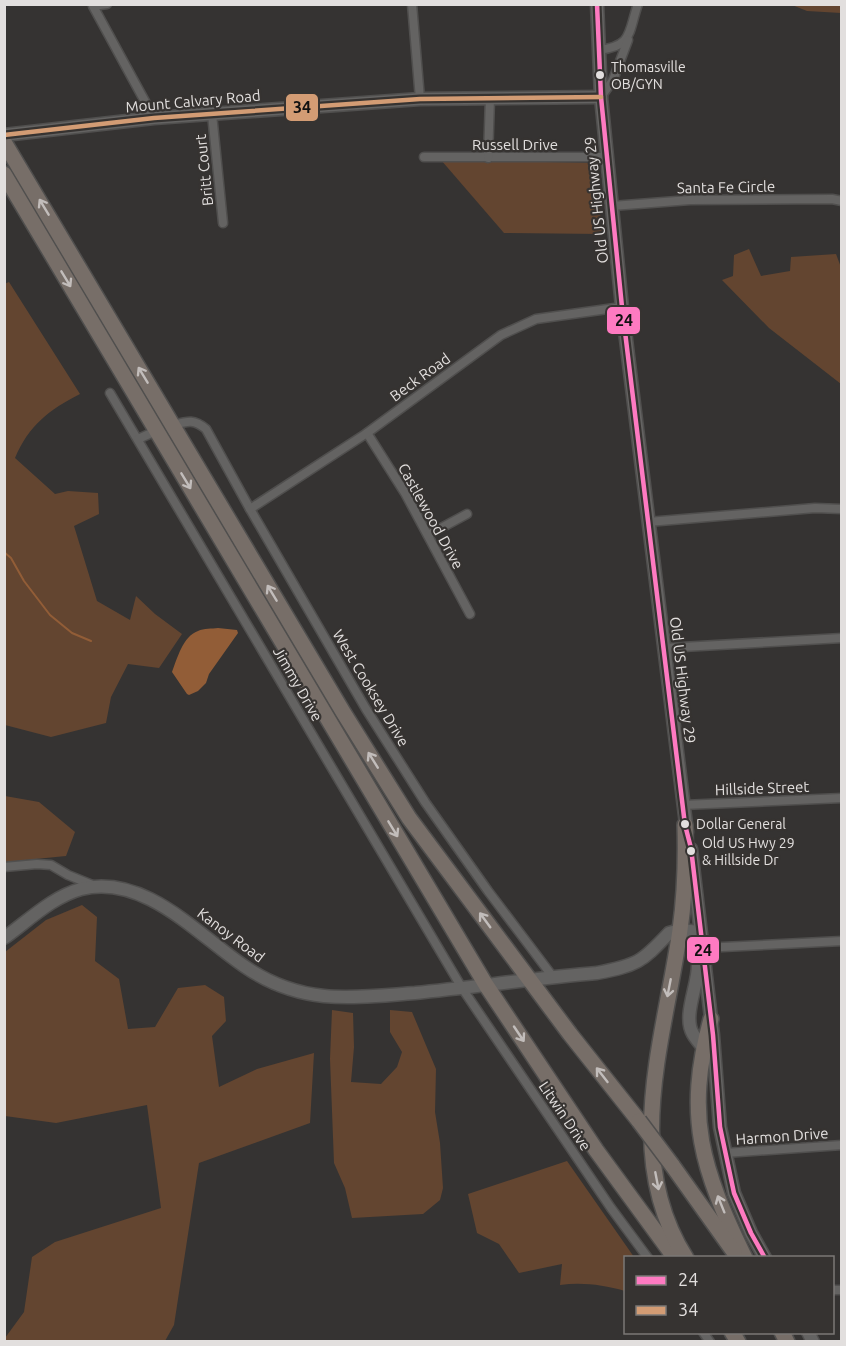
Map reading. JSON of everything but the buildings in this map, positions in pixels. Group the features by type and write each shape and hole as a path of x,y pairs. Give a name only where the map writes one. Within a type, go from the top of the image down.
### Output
{"highway":[{"path":"4,142 409,819 672,1165 736,1256"},
{"path":"4,174 486,985 596,1150 674,1256"},
{"path":"685,825 690,931 656,1063 651,1123 652,1153 665,1213 686,1256"},
{"path":"711,1019 703,1048 697,1107 700,1140 707,1170 745,1256"}],"street":[{"path":"107,4 93,6 154,118"},
{"path":"412,4 420,99"},
{"name":"Old US Highway 29","path":"597,4 601,97 622,307 685,825"},
{"path":"601,97 613,80 638,4"},
{"path":"599,50 617,47 628,40"},
{"name":"Mount Calvary Road","path":"4,135 154,118 420,99 601,97"},
{"path":"488,158 490,98"},
{"name":"Britt Court","path":"212,114 223,223"},
{"name":"Russell Drive","path":"424,157 607,157"},
{"name":"Santa Fe Circle","path":"612,206 690,200 832,199 842,201"},
{"name":"Beck Road","path":"250,509 367,433 501,335 536,319 622,307"},
{"name":"Jimmy Drive","path":"110,393 462,988"},
{"name":"West Cooksey Drive","path":"173,425 187,421 198,423 206,429 366,709 425,802 553,977"},
{"path":"138,439 156,431"},
{"name":"Castlewood Drive","path":"367,433 405,493 470,615"},
{"path":"648,522 815,508 842,509"},
{"path":"428,535 467,514"},
{"path":"664,648 842,638"},
{"name":"Hillside Street","path":"683,805 842,798"},
{"path":"4,867 51,865 97,886"},
{"name":"Kanoy Road","path":"4,938 66,895 80,889 97,886 116,888 156,901 181,916 244,967 267,979 300,992 326,996 373,996 597,973 627,967 641,961 669,933 690,931"},
{"path":"690,931 702,948 711,1019 720,1127 734,1193 751,1233 764,1256"},
{"path":"690,931 699,965 689,1021 692,1033 715,1064"},
{"path":"702,948 842,942"},
{"name":"Litwin Drive","path":"462,988 611,1208 647,1256"},
{"name":"Harmon Drive","path":"725,1153 842,1145"}],"shaded area":[{"path":"792,5 841,5 841,13 807,11"},
{"path":"441,160 596,163 602,234 504,233"},
{"path":"749,249 761,276 790,271 791,257 836,254 842,270 841,384 769,328 722,280 733,276 734,255"},
{"path":"9,282 80,394 41,420 27,436 15,458 55,494 68,491 98,493 99,514 74,526 97,601 130,620 136,596 182,634 159,668 128,664 111,697 106,723 51,737 5,725 4,284"},
{"path":"203,629 237,630 238,633 209,674 206,683 198,691 189,695 172,672 178,655 184,643 193,634"},
{"path":"5,796 39,802 75,832 66,856 5,862"},
{"path":"82,905 97,917 95,961 119,979 128,1029 155,1027 178,988 205,985 224,997 226,1021 212,1036 219,1087 257,1069 314,1053 310,1123 199,1163 174,1325 165,1341 5,1341 24,1312 32,1257 55,1242 161,1208 147,1105 56,1123 5,1116 5,952 46,920"},
{"path":"332,1010 353,1013 354,1047 351,1082 381,1084 397,1067 402,1052 390,1032 390,1010 412,1012 436,1069 435,1112 443,1188 440,1200 423,1214 352,1218 345,1188 334,1163 330,1059"},
{"path":"567,1161 633,1256 624,1256 624,1291 593,1285 560,1285 562,1264 519,1273 499,1244 477,1233 468,1194"}],"waterway":[{"path":"4,552 11,558 24,581 50,615 72,633 91,641"}],"transit line":[{"name":"24","path":"597,4 601,97 622,307 685,825 691,848 713,1035 720,1127 734,1193 764,1256"},
{"name":"34","path":"4,135 154,118 420,99 601,97"}],"place":[{"name":"Thomasville OB/GYN","path":"600,75"},
{"name":"Dollar General","path":"685,824"},
{"name":"Old US Hwy 29 & Hillside Dr","path":"691,851"}]}
